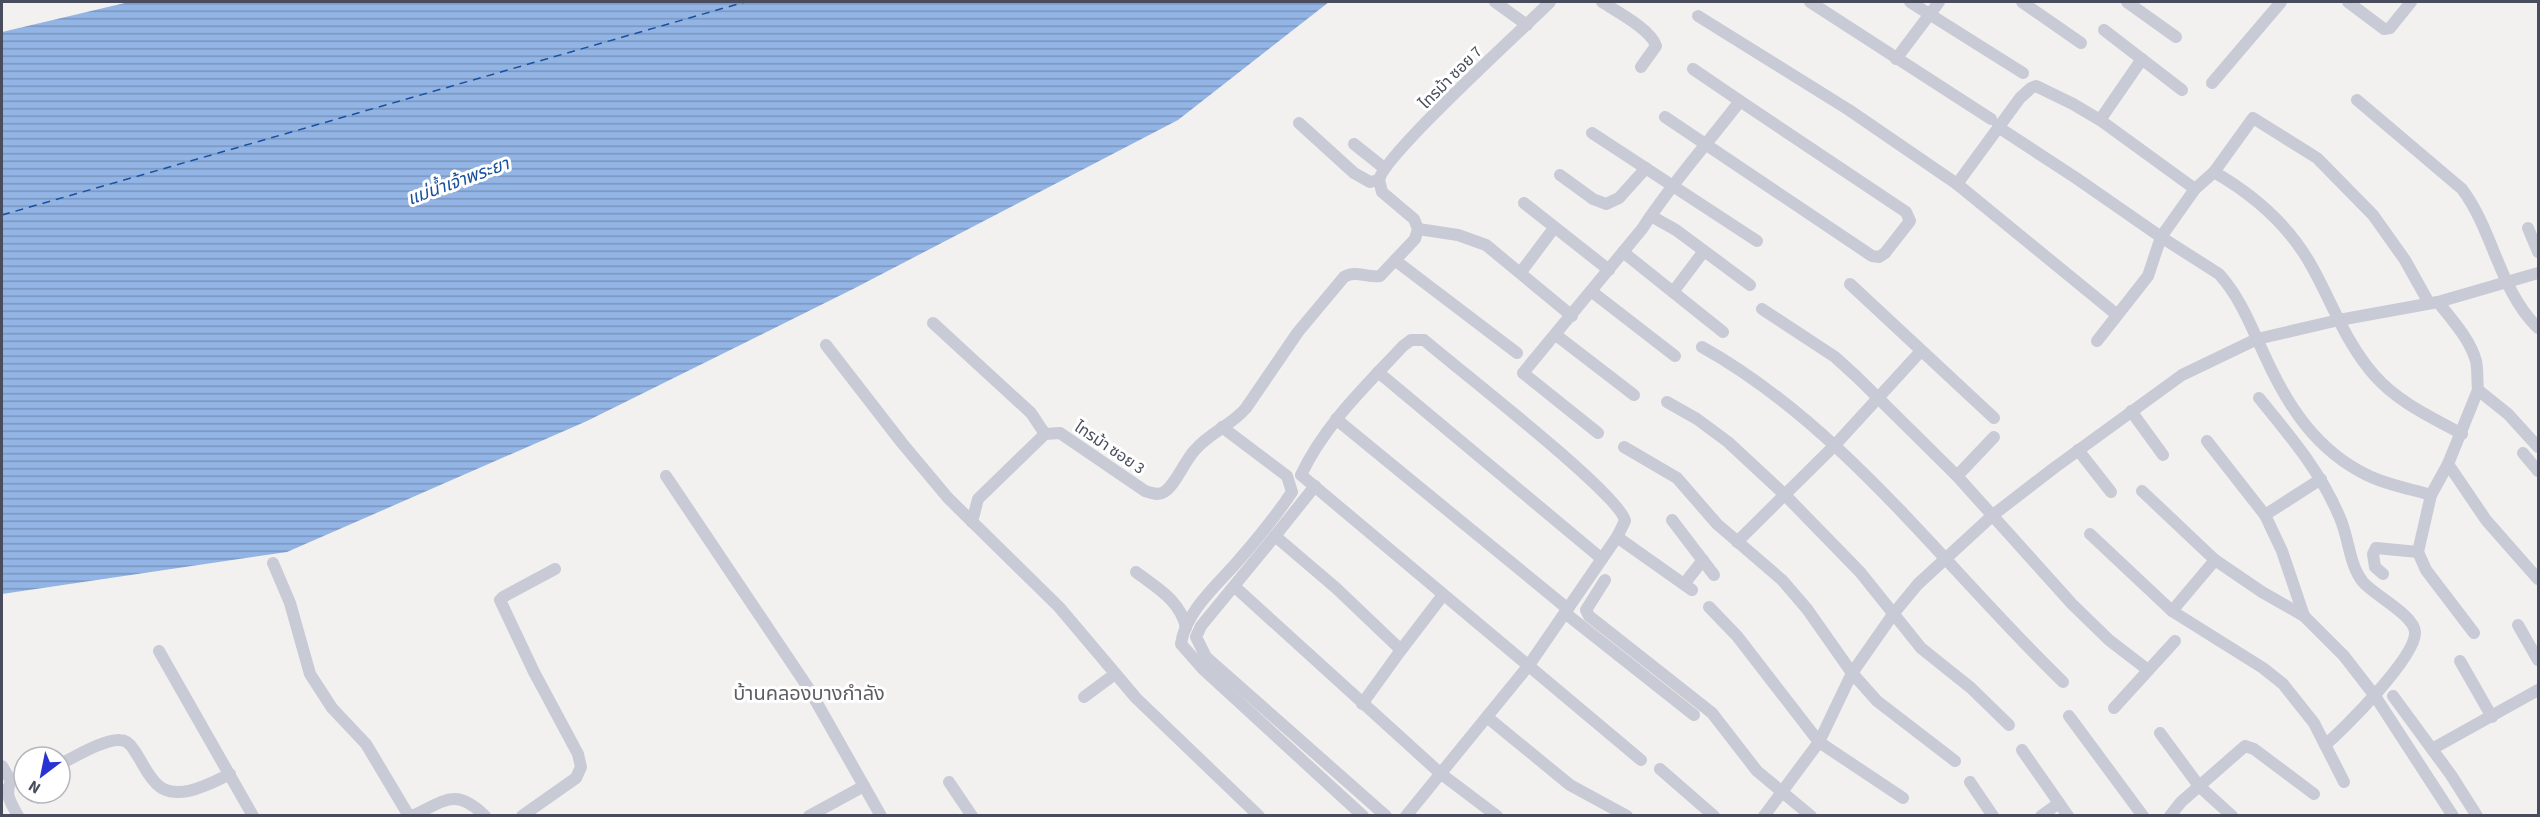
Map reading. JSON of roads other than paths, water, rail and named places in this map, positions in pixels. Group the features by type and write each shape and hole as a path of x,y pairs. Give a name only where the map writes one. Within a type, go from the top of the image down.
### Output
{"street":[{"path":"1495,2 1527,25"},
{"name":"ไทรม้า ซอย 7","path":"1379,180 1384,168 1550,2"},
{"path":"1602,2 1646,32 1655,42 1656,46 1641,68"},
{"path":"1810,2 2219,274 2227,282 2248,318 2282,392 2314,437 2326,448 2371,477 2431,495"},
{"path":"1910,2 2023,74"},
{"path":"1896,59 1939,2"},
{"path":"2022,2 2081,43"},
{"path":"2127,2 2176,37"},
{"path":"2212,83 2281,2"},
{"path":"2348,2 2384,30 2390,28 2411,2"},
{"path":"1698,16 1848,111 1957,184 2116,314"},
{"path":"2104,30 2182,90"},
{"path":"2100,120 2142,59"},
{"path":"1665,117 1872,256 1879,257 1885,253 1910,221 1906,212 1693,69"},
{"path":"1957,184 1995,123 2031,87 2036,86 2100,120 2196,189"},
{"path":"2357,100 2462,189 2475,207 2506,281 2535,324"},
{"path":"1598,433 1523,373 1609,270 1740,101"},
{"path":"2097,341 2148,276 2161,237 2196,189 2214,172 2253,118 2317,158 2373,215 2434,303 2465,337 2476,362 2478,390 2462,434 2431,495 2418,552 2426,570 2474,633"},
{"path":"1299,123 1354,173 1370,182 1379,180 1382,192 1414,219 1418,229 1470,238 1491,249 1572,316"},
{"path":"1592,133 1757,241"},
{"path":"1354,144 1384,168"},
{"path":"1560,175 1593,199 1606,204 1619,198 1646,168"},
{"path":"2214,172 2245,190 2293,237 2311,264 2338,320 2360,357 2390,392 2462,434"},
{"path":"1524,203 1609,270"},
{"path":"1651,216 1676,230 1750,285"},
{"path":"1521,272 1554,228"},
{"path":"2529,228 2538,252"},
{"name":"ไทรม้า ซอย 3","path":"1045,434 1060,433 1146,491 1162,494 1168,489 1195,449 1222,427 1238,418 1298,332 1344,277 1350,273 1380,276 1415,238 1418,229"},
{"path":"1673,292 1704,251"},
{"path":"1623,252 1723,332"},
{"path":"1396,261 1517,353"},
{"path":"1764,816 1819,742 1852,673 1918,584 1993,515 2182,375 2257,339 2338,320 2434,303 2538,273"},
{"path":"1850,284 1994,418"},
{"path":"1591,291 1675,356"},
{"path":"1761,309 1835,357 1879,398 1957,476 2032,561 2109,640 2148,670"},
{"path":"2535,324 2538,309"},
{"path":"933,323 1031,413 1045,434 978,499 972,522"},
{"path":"1556,335 1634,395"},
{"path":"1406,816 1529,665 1617,537 1625,521 1610,500 1569,459 1424,339 1411,340 1378,372 1336,419 1312,452 1301,475 1529,665 1641,760"},
{"path":"826,345 948,498 1059,607 1115,674 1160,721 1209,765 1259,816"},
{"path":"1702,347 1774,392 1835,445 2063,682"},
{"path":"1737,542 1835,445 1921,351"},
{"path":"1378,372 1602,559"},
{"path":"2478,390 2508,414 2538,447"},
{"path":"2259,398 2308,459 2321,479 2341,520 2360,576 2370,589 2404,615 2412,624 2415,632 2412,646 2375,696 2325,745"},
{"path":"1667,402 1697,419 1728,442 1784,494 1833,541 1924,652 1971,688 2009,725"},
{"path":"2132,411 2163,455"},
{"path":"1336,419 1694,715"},
{"path":"1222,427 1287,476 1292,492 1261,533 1204,600 1186,628 1181,644 1184,650 1363,816"},
{"path":"1957,476 1994,437"},
{"path":"2207,441 2265,514 2282,550 2304,616"},
{"path":"1624,447 1677,478 1737,542 1782,580 1807,609 1852,673 1883,706 1955,761"},
{"path":"2078,450 2111,492"},
{"path":"2523,453 2538,471"},
{"path":"2448,464 2486,520 2538,579"},
{"path":"666,476 809,689 881,816"},
{"path":"2265,514 2321,479"},
{"path":"1315,486 1201,626 1196,637 1206,657 1386,816"},
{"path":"2142,491 2215,560 2304,616 2344,656 2375,696 2453,816"},
{"path":"1672,520 1714,575"},
{"path":"2090,534 2172,611 2263,668 2283,684 2313,723 2344,782"},
{"path":"1275,536 1336,588 1401,650"},
{"path":"1617,537 1688,587 1703,560"},
{"path":"2383,574 2375,567 2373,554 2376,548 2418,552"},
{"path":"2172,611 2215,560"},
{"path":"273,563 290,603 310,674 332,708 366,744 410,816 448,799 456,798 470,802 485,816"},
{"path":"530,814 576,778 581,761 534,672 500,600 555,569"},
{"path":"1136,572 1177,605 1184,616 1186,628"},
{"path":"1605,580 1588,604 1586,610 1589,616 1712,712 1757,771 1811,816"},
{"path":"1235,587 1362,704 1440,772 1497,816"},
{"path":"2274,599 2289,596 2294,587"},
{"path":"1362,704 1443,595"},
{"path":"1709,607 1737,636 1819,742 1903,798"},
{"path":"2518,625 2538,660"},
{"path":"2114,708 2175,640"},
{"path":"159,651 253,816"},
{"path":"2460,661 2492,717"},
{"path":"1084,697 1115,674"},
{"path":"2432,749 2538,690"},
{"path":"2393,696 2477,816"},
{"path":"2070,716 2143,816"},
{"path":"1487,717 1570,785 1627,816"},
{"path":"2160,733 2199,786 2232,816"},
{"path":"72,758 103,744 119,740 129,744 154,782 170,791 196,789 230,774"},
{"path":"2170,816 2239,750 2249,746 2314,794"},
{"path":"2022,750 2067,816"},
{"path":"2,766 11,781 7,796 18,816"},
{"path":"1660,769 1714,816"},
{"path":"950,782 972,816"},
{"path":"1970,782 1993,816"},
{"path":"809,816 864,786"},
{"path":"2041,816 2059,803"}],"water":[{"name":"แม่น้ำเจ้าพระยา","path":"129,2 1329,2 1178,120 855,288 587,421 287,552 2,594 2,32"}],"district":[{"name":"บ้านคลองบางกำลัง","path":"809,693"}]}
